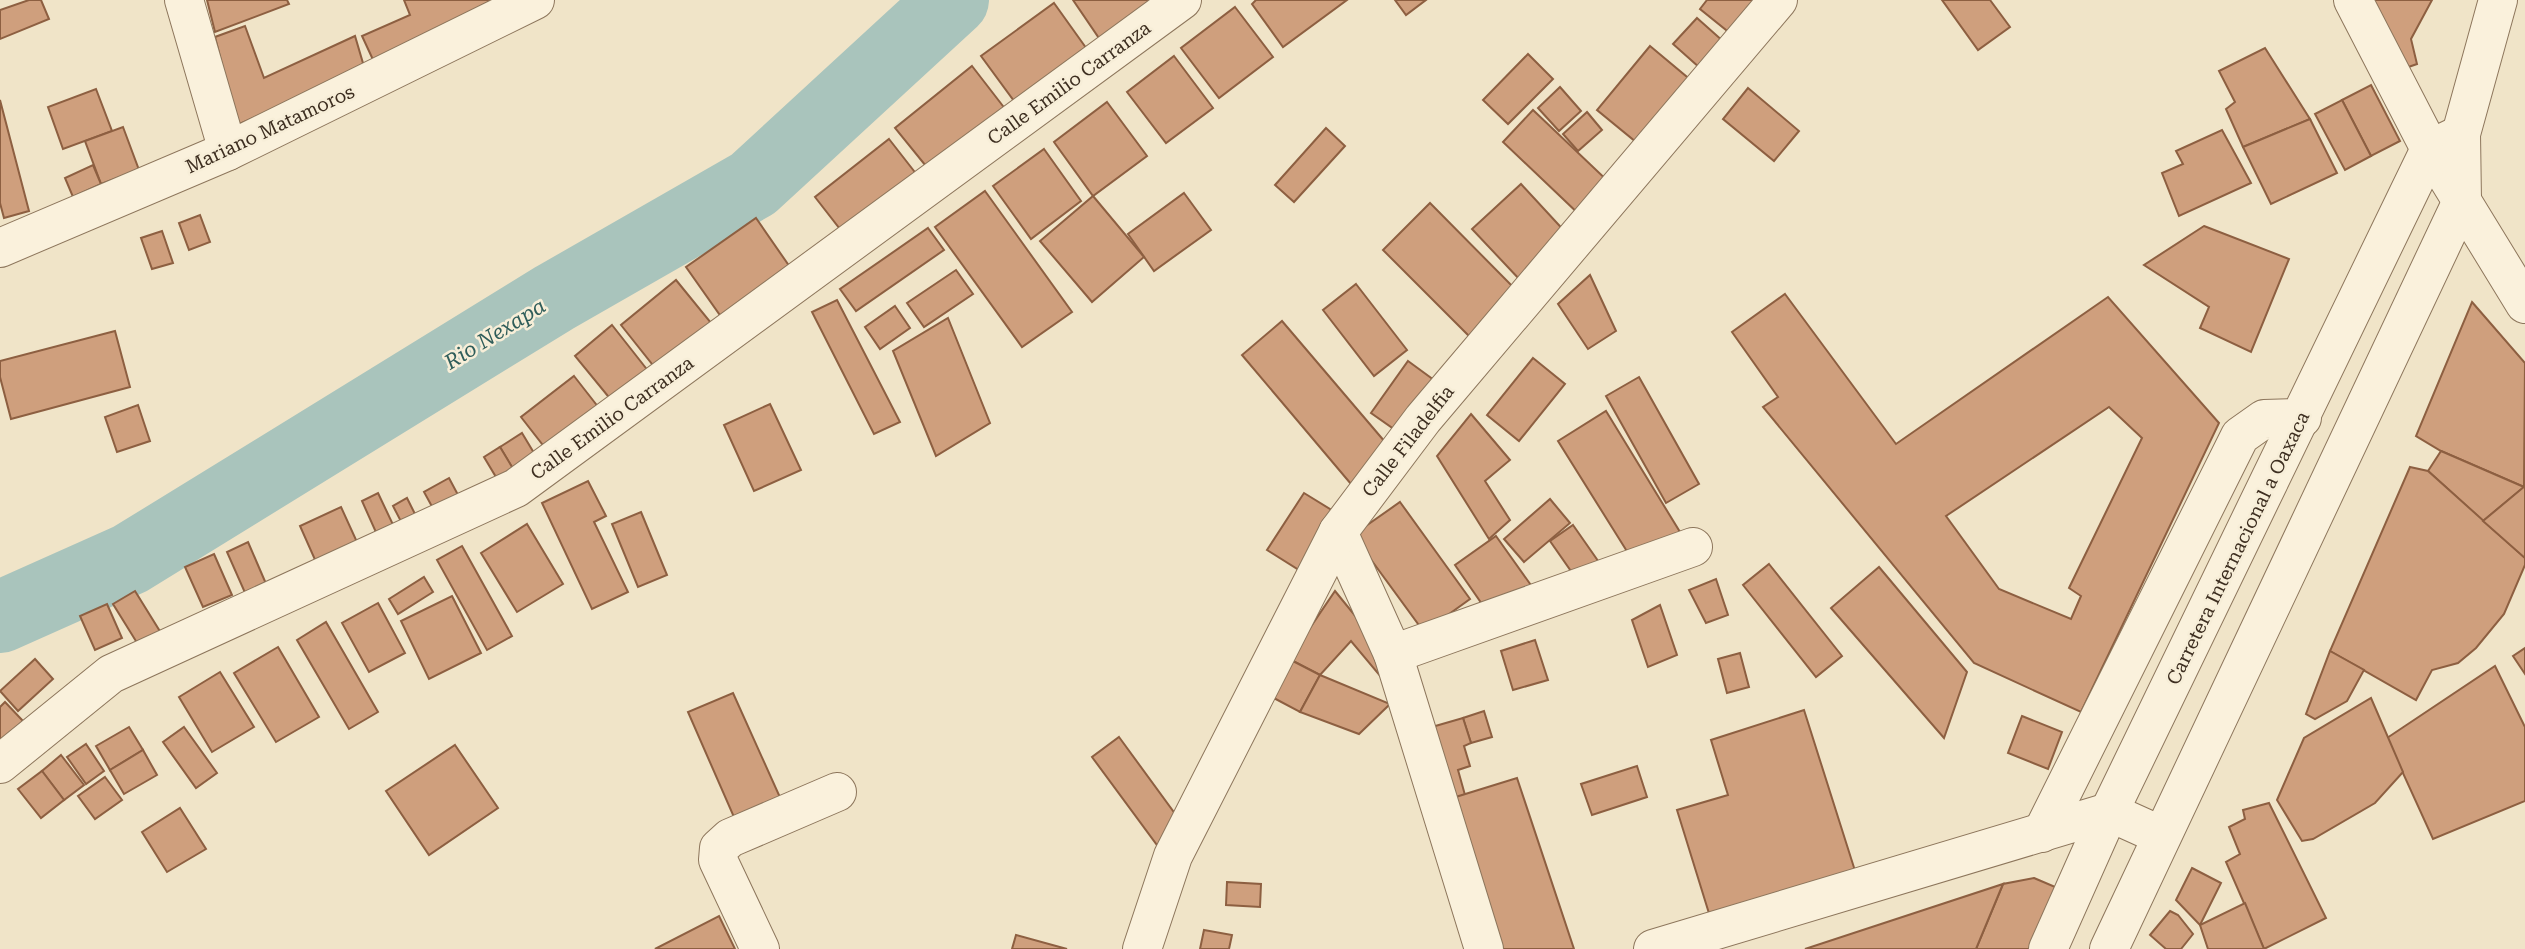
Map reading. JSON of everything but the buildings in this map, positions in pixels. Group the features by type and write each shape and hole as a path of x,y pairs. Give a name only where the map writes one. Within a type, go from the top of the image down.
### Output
{"street":[{"path":"184,0 228,151"},
{"name":"Mariano Matamoros","path":"0,248 228,151 535,0"},
{"name":"Calle Emilio Carranza","path":"0,764 111,674 516,488 1182,0"},
{"name":"Calle Filadelfia","path":"1142,949 1173,856 1338,532 1423,419 1778,0"},
{"path":"2353,0 2445,141 2462,201 2525,304"},
{"path":"2445,141 2498,0"},
{"name":"Carretera Internacional a Oaxaca","path":"2048,949 2109,812 2302,418 2445,141"},
{"path":"2109,949 2160,835 2462,201"},
{"path":"2042,833 2240,436 2264,419 2302,418"},
{"path":"1338,532 1394,654 1484,949"},
{"path":"1394,654 1693,547"},
{"path":"760,949 718,860 719,848 730,838 837,792"},
{"path":"1653,949 2109,812 2160,835"}],"waterway":[{"name":"Rio Nexapa","path":"0,617 130,559 554,298 753,184 953,0"}]}
